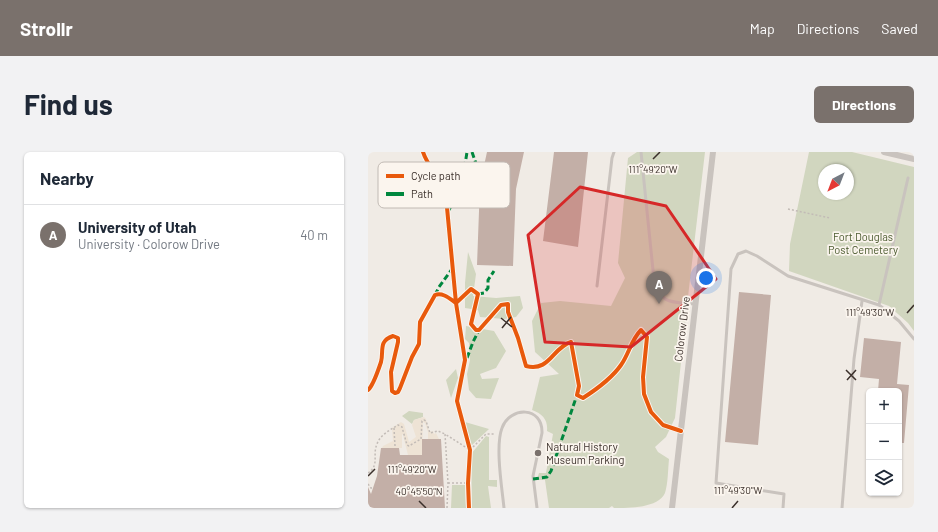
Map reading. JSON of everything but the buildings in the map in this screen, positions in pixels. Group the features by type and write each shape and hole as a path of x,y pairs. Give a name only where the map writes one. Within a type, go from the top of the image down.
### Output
{"street":[{"name":"Colorow Drive","path":"672,508 713,152"},
{"path":"885,152 907,155 914,159"}],"lane":[{"path":"597,286 612,158 614,152"},
{"path":"641,152 654,280 657,290 661,297 666,300 677,303 695,304"},
{"path":"878,306 908,178"},
{"path":"783,508 784,494 716,483 731,269 738,254 746,251 757,256 788,276 878,306 899,321 914,338"},
{"path":"842,508 854,359 862,301"},
{"path":"504,508 501,480 500,434 504,422 516,413 529,412 540,420 542,426 542,433 533,476 537,508"}],"path":[{"path":"788,209 830,218"},
{"path":"368,473 373,469 375,464 375,451 379,440 398,425 401,426 407,446 421,439 423,420 426,421 430,433 438,431 470,450 486,434 500,434"},
{"path":"394,428 395,446"},
{"path":"444,434 448,483 447,508"},
{"path":"448,483 468,482"},
{"path":"368,484 371,488 374,488"}],"highlighted area":[{"path":"580,187 666,206 716,279 631,347 545,342 528,235"}],"green space":[{"path":"637,152 705,152 675,418 666,437 655,447 658,452 669,459 666,489 665,493 656,502 643,506 620,508 614,508 612,506 609,508 549,508 545,480 539,480 538,476 539,473 546,473 553,434 547,431 547,424 544,418 539,413 532,410 540,377 559,374 535,352 532,321 541,303 560,301 611,306 625,278 618,263 628,158"},
{"name":"Fort Douglas Post Cemetery","path":"809,152 852,152 914,167 914,331 908,323 889,306 789,271 790,244"},
{"path":"468,252 476,274 473,296 496,298 520,296 523,308 516,317 504,319 480,317 478,310 465,308 465,283"},
{"path":"466,326 494,331 506,351 496,368 480,374 482,379 499,378 491,399 476,398 469,390 467,374 470,360 469,343 465,339"},
{"path":"456,369 458,378 451,398 446,380"},
{"path":"409,411 423,413 423,417 414,420 412,424 402,416"},
{"path":"465,422 489,429 471,446"},
{"path":"486,436 489,437 489,480 497,480 497,487 488,486 491,508 472,508 471,454"},
{"path":"452,485 465,485 466,508 451,508"}],"shaded area":[{"path":"424,417 426,419 429,432 433,431 434,434 436,433 439,439 428,439 428,432 425,423 423,422 422,455 408,455 402,434 402,448 382,448 393,441 392,428 401,422 404,424 409,442 416,437 412,425 414,420"}],"marked path":[{"path":"465,162 467,152"},
{"path":"472,152 475,162"},
{"path":"435,295 452,269"},
{"path":"478,294 484,293 488,288 488,280 494,271"},
{"path":"467,358 479,330"},
{"path":"533,479 547,477 551,471 577,395"}],"cycle path":[{"path":"423,152 427,162"},
{"path":"447,208 456,303 465,360 457,401 470,450 468,483 469,508"},
{"path":"368,390 374,381 381,362 383,344 388,338 393,336 398,338 391,372 392,391 395,393 398,392 400,388 412,357 419,344 420,322 435,295 444,295 456,303 471,289 478,294 471,324 476,330 479,330 501,305 508,304 508,312 518,338 526,366 534,367 546,363 559,349 571,342 579,386 577,395 583,398 604,383 617,370 624,361 635,338 641,330 647,337 643,377 644,394 651,412 663,425 681,431"}],"place":[{"name":"University of Utah","path":"659,304"},
{"name":"Natural History Museum Parking","path":"538,453"}]}
